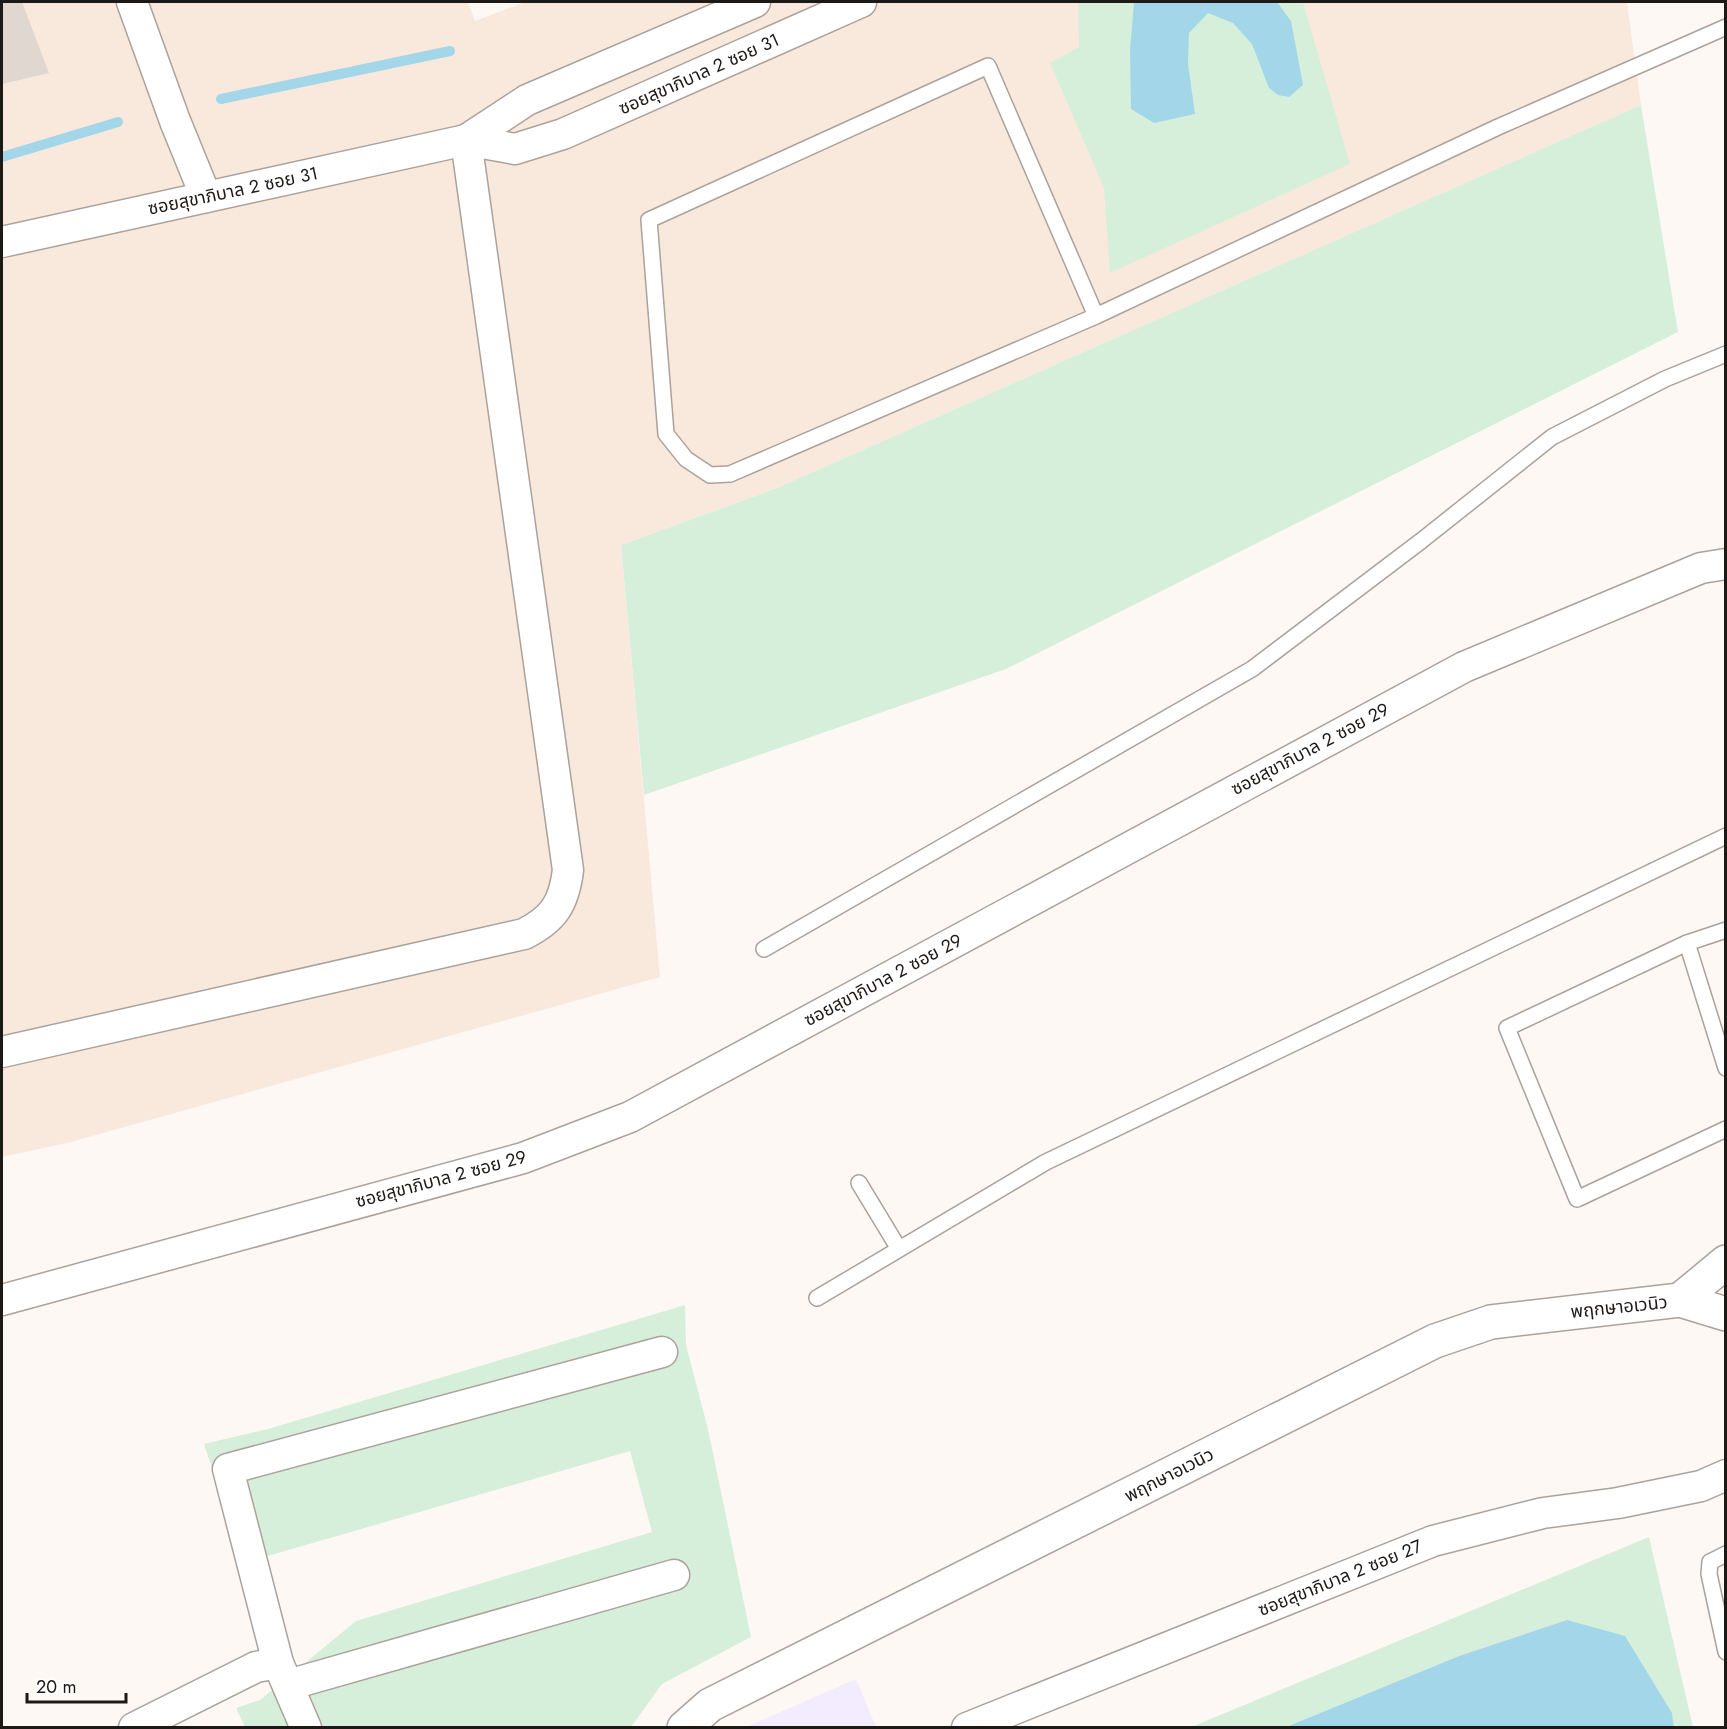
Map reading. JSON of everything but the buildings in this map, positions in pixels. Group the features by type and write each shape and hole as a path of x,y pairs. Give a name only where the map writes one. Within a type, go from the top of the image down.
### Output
{"street":[{"path":"132,2 206,197"},
{"name":"ซอยสุขาภิบาล 2 ซอย 31","path":"2,242 466,140 527,100 755,2"},
{"name":"ซอยสุขาภิบาล 2 ซอย 31","path":"466,140 515,149 563,134 861,2"},
{"path":"2,1052 524,934 540,926 558,907 566,892 568,870 466,140"},
{"name":"ซอยสุขาภิบาล 2 ซอย 29","path":"2,1299 523,1158 630,1117 1464,667 1701,568 1725,564"},
{"name":"พฤกษาอเวนิว","path":"1680,1300 1725,1262"},
{"name":"พฤกษาอเวนิว","path":"684,1728 710,1705 1434,1341 1491,1322 1680,1300 1725,1314"},
{"path":"306,1728 283,1674 228,1469 662,1352"},
{"name":"ซอยสุขาภิบาล 2 ซอย 27","path":"967,1728 1433,1541 1543,1513 1618,1503 1701,1486 1725,1475"},
{"path":"134,1728 183,1717 256,1668 283,1674 674,1575"}],"lane":[{"path":"1096,316 988,66 649,220 666,434 686,459 710,475 730,474 1096,316 1498,127 1725,27"},
{"path":"764,949 1252,669 1421,541 1552,437 1665,379 1725,354"},
{"path":"817,1298 1046,1162 1725,836"},
{"path":"1725,930 1687,943 1507,1028 1577,1199 1725,1129"},
{"path":"1687,943 1725,1068"},
{"path":"859,1183 898,1249"},
{"path":"1725,1554 1710,1562 1709,1574 1725,1652"}],"shaded area":[{"path":"2,2 468,2 475,21 525,2 1627,2 1641,105 777,488 621,545 660,977 71,1142 2,1157"},
{"path":"856,1679 876,1727 746,1727"}],"green space":[{"path":"1078,2 1303,2 1350,164 1110,273 1104,188 1050,63 1079,47"},
{"path":"1641,105 1678,332 1006,669 644,795 621,545 777,488"},
{"path":"685,1305 686,1345 708,1429 751,1637 662,1684 631,1727 245,1727 236,1708 260,1700 356,1621 652,1532 630,1451 244,1563 204,1444 268,1429"},
{"path":"1649,1537 1693,1727 1674,1727 1672,1713 1567,1620 1459,1656 1286,1727 1189,1728"}],"water":[{"path":"1134,2 1277,2 1291,21 1303,85 1289,97 1278,95 1269,88 1252,44 1233,23 1208,13 1189,33 1188,64 1195,114 1154,123 1131,109 1130,50"},
{"path":"1567,1620 1625,1636 1672,1713 1674,1727 1286,1727 1459,1656"}],"waterway":[{"path":"221,99 450,51"},
{"path":"2,157 118,122"}]}
